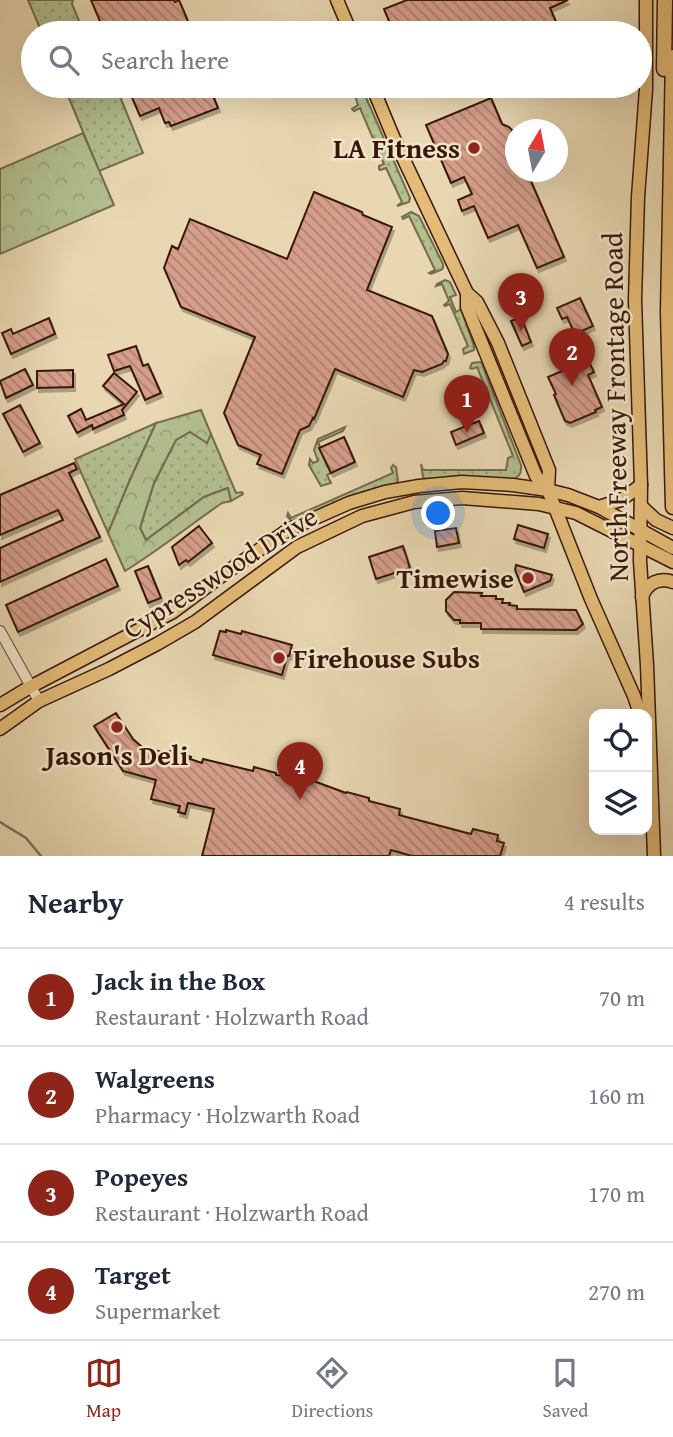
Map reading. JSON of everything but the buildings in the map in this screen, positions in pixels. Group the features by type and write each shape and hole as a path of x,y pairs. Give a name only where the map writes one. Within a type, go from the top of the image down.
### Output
{"highway":[{"path":"665,0 664,105 672,118"},
{"path":"673,57 668,312 673,507"}],"main road":[{"path":"337,0 346,21"},
{"name":"North Freeway Frontage Road","path":"646,0 646,21"},
{"path":"377,98 467,293 477,302 498,343 549,470 548,490"},
{"name":"North Freeway Frontage Road","path":"645,98 638,197 635,300 641,485 639,544 648,709"},
{"path":"467,293 467,307 536,476 548,490 638,709"},
{"path":"515,485 524,474 529,459"},
{"name":"Cypresswood Drive","path":"0,705 173,612 288,530 349,503 385,492 462,482 548,490 599,507 673,548"},
{"path":"599,507 621,500 641,485"},
{"name":"Cypresswood Drive","path":"0,729 39,701 183,629 297,547 362,516 414,502 462,498 527,502 554,507 576,513 673,562"},
{"path":"641,506 656,520 673,528"},
{"path":"288,530 297,547"},
{"path":"642,597 646,588 654,582 673,582"},
{"path":"173,612 183,629"},
{"name":"North Freeway Frontage Road","path":"650,772 654,856"}],"street":[{"path":"0,631 39,701"}],"green space":[{"path":"28,0 73,0 79,21 37,21"},
{"path":"69,98 121,98 143,153 99,171"},
{"path":"356,98 366,98 410,198 409,202 397,206 402,202 386,168 379,169 379,166 384,164 360,108 354,111 352,109 358,105"},
{"path":"83,133 114,205 0,254 0,169"},
{"path":"411,212 419,216 443,264 441,270 429,273 435,270 411,220 409,216 403,219 402,217"},
{"path":"445,280 450,282 456,295 450,297 456,312 461,309 474,346 474,350 464,354 463,349 468,346 450,304 444,305 449,301 442,284 436,286"},
{"path":"481,362 521,465 520,473 511,480 428,481 423,477 421,464 423,470 506,470 508,458 513,456 477,367 470,368 472,363"},
{"path":"201,410 211,434 207,443 190,432 176,440 154,483 140,528 146,540 204,497 228,488 231,501 222,503 125,571 108,533 156,423"},
{"path":"156,423 129,482 108,533 75,459"},
{"path":"345,427 343,431 318,442 331,473 327,475 331,483 321,486 309,465 310,459 313,463 318,461 314,450 318,439"},
{"path":"190,432 207,442 211,434 236,493 243,494 231,501 227,488 204,497 146,540 140,528 154,483 176,440"},
{"path":"393,465 396,467 398,481 394,486 292,522 287,516 288,513 291,518 393,473"}],"waterway":[{"path":"0,822 26,838 41,856"}],"place":[{"name":"LA Fitness","path":"474,148"},
{"name":"Popeyes","path":"521,331"},
{"name":"Walgreens","path":"572,386"},
{"name":"Jack in the Box","path":"467,433"},
{"name":"Timewise","path":"528,578"},
{"name":"Firehouse Subs","path":"279,658"},
{"name":"Jason's Deli","path":"117,727"},
{"name":"Target","path":"300,800"}]}
